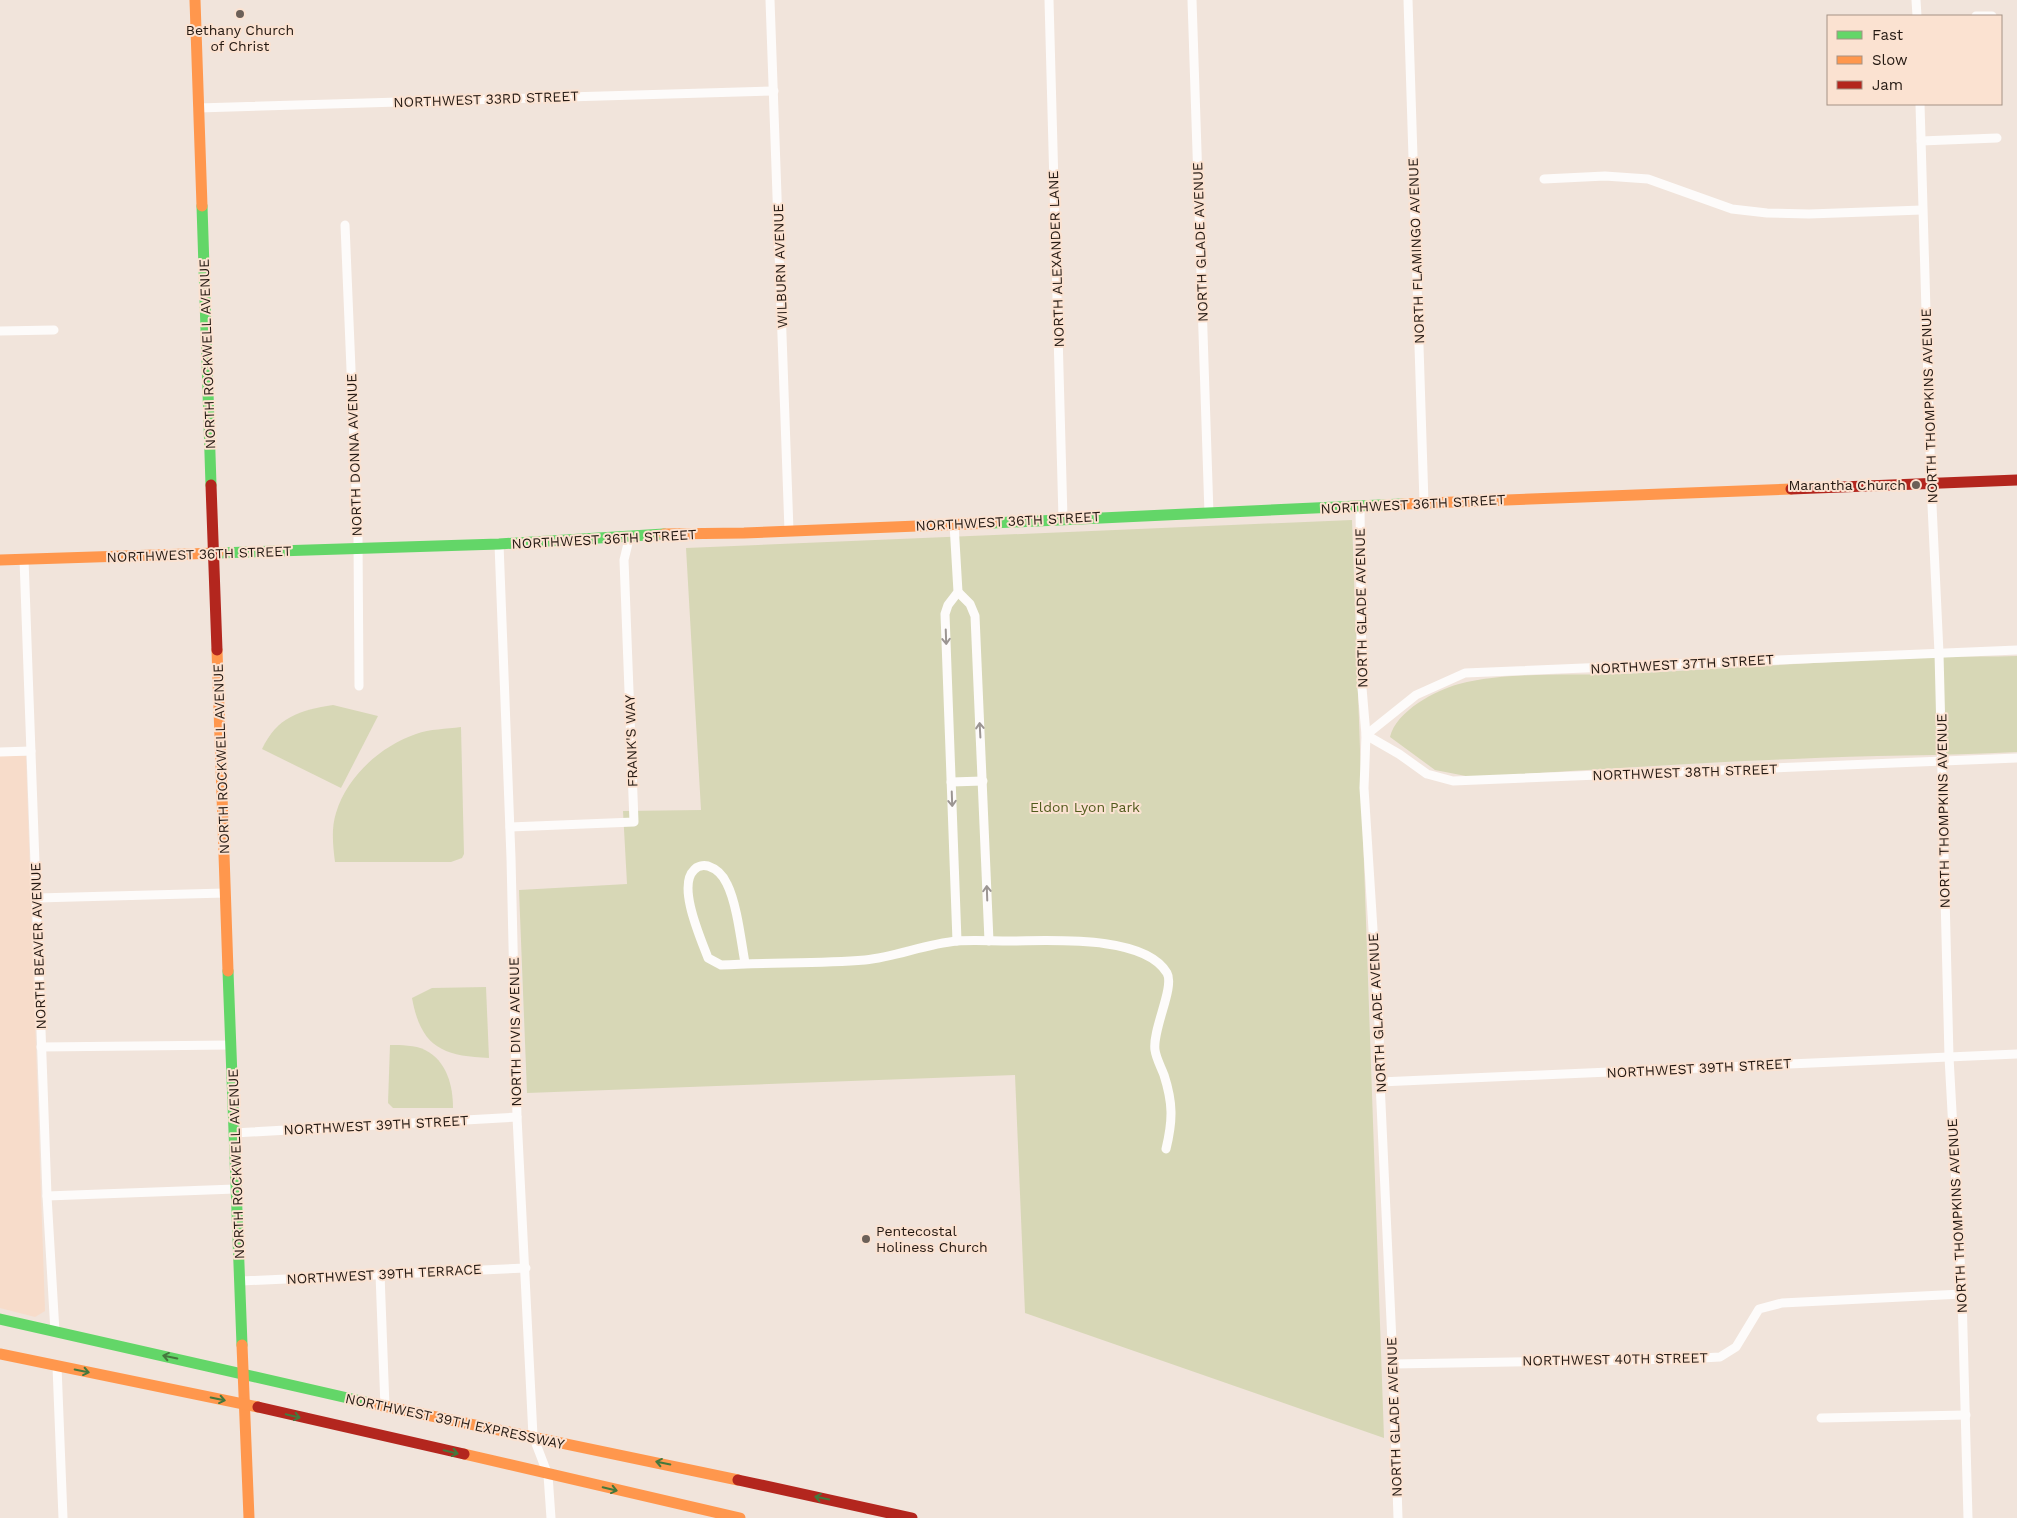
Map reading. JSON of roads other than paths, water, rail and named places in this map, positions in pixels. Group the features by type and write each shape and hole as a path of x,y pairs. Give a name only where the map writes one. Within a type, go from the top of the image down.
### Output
{"main road":[{"name":"NORTH ROCKWELL AVENUE","path":"195,0 225,893 249,1518"},
{"name":"NORTHWEST 36TH STREET","path":"0,560 498,544 595,539 630,535 789,532 1424,503 2017,480"},
{"name":"NORTHWEST 39TH EXPRESSWAY","path":"0,1319 217,1367 245,1376 385,1407 533,1436 868,1513 912,1518"},
{"path":"0,1354 245,1404 727,1517 740,1518"}],"street":[{"name":"WILBURN AVENUE","path":"770,0 789,532"},
{"name":"NORTH ALEXANDER LANE","path":"1049,0 1063,519"},
{"name":"NORTH GLADE AVENUE","path":"1192,0 1209,514"},
{"name":"NORTH FLAMINGO AVENUE","path":"1408,0 1424,503"},
{"path":"1916,0 1917,15"},
{"name":"NORTHWEST 33RD STREET","path":"198,108 774,91"},
{"name":"NORTH THOMPKINS AVENUE","path":"1920,105 1931,484 1939,653 1949,1057 1962,1294 1968,1518"},
{"path":"1921,141 1997,138"},
{"path":"1544,179 1605,176 1648,178 1686,190 1732,209 1767,213 1809,214 1922,210"},
{"name":"NORTH DONNA AVENUE","path":"344,225 357,549 359,686"},
{"path":"0,330 54,330"},
{"name":"NORTH GLADE AVENUE","path":"1360,507 1362,688 1366,736 1364,788 1379,1024 1398,1518"},
{"path":"954,524 958,592 948,605 945,614 957,941"},
{"name":"FRANK'S WAY","path":"510,827 634,822 624,560 630,535"},
{"name":"NORTH DIVIS AVENUE","path":"498,544 510,827 517,1117 533,1436 548,1475 551,1518"},
{"name":"NORTH BEAVER AVENUE","path":"24,559 41,1047 55,1332"},
{"path":"958,592 970,604 975,616 989,942"},
{"name":"NORTHWEST 37TH STREET","path":"1366,736 1416,696 1465,673 2017,650"},
{"name":"NORTHWEST 38TH STREET","path":"1366,736 1399,754 1427,774 1453,781 2017,758"},
{"path":"0,752 31,751"},
{"path":"952,782 983,781"},
{"path":"745,963 728,884 719,871 707,866 697,868 689,876 687,890 708,958 721,964 866,960 929,945 957,941 1083,940 1132,950 1157,962 1167,974 1169,982 1156,1029 1155,1051 1172,1106 1171,1130 1166,1149"},
{"path":"37,898 225,893"},
{"path":"41,1047 231,1044"},
{"name":"NORTHWEST 39TH STREET","path":"1380,1082 2017,1054"},
{"name":"NORTHWEST 39TH STREET","path":"234,1133 517,1117"},
{"path":"47,1196 236,1189"},
{"name":"NORTHWEST 39TH TERRACE","path":"241,1281 526,1268"},
{"path":"380,1274 385,1407"},
{"name":"NORTHWEST 40TH STREET","path":"1393,1364 1720,1357 1736,1348 1759,1309 1782,1302 1962,1294"},
{"path":"57,1366 63,1518"},
{"path":"1821,1418 1966,1415"}],"place":[{"name":"Bethany Church of Christ","path":"240,14"},
{"name":"Marantha Church","path":"1916,485"},
{"name":"Pentecostal Holiness Church","path":"866,1239"}],"park label":[{"name":"Eldon Lyon Park","path":"1085,807"}]}
